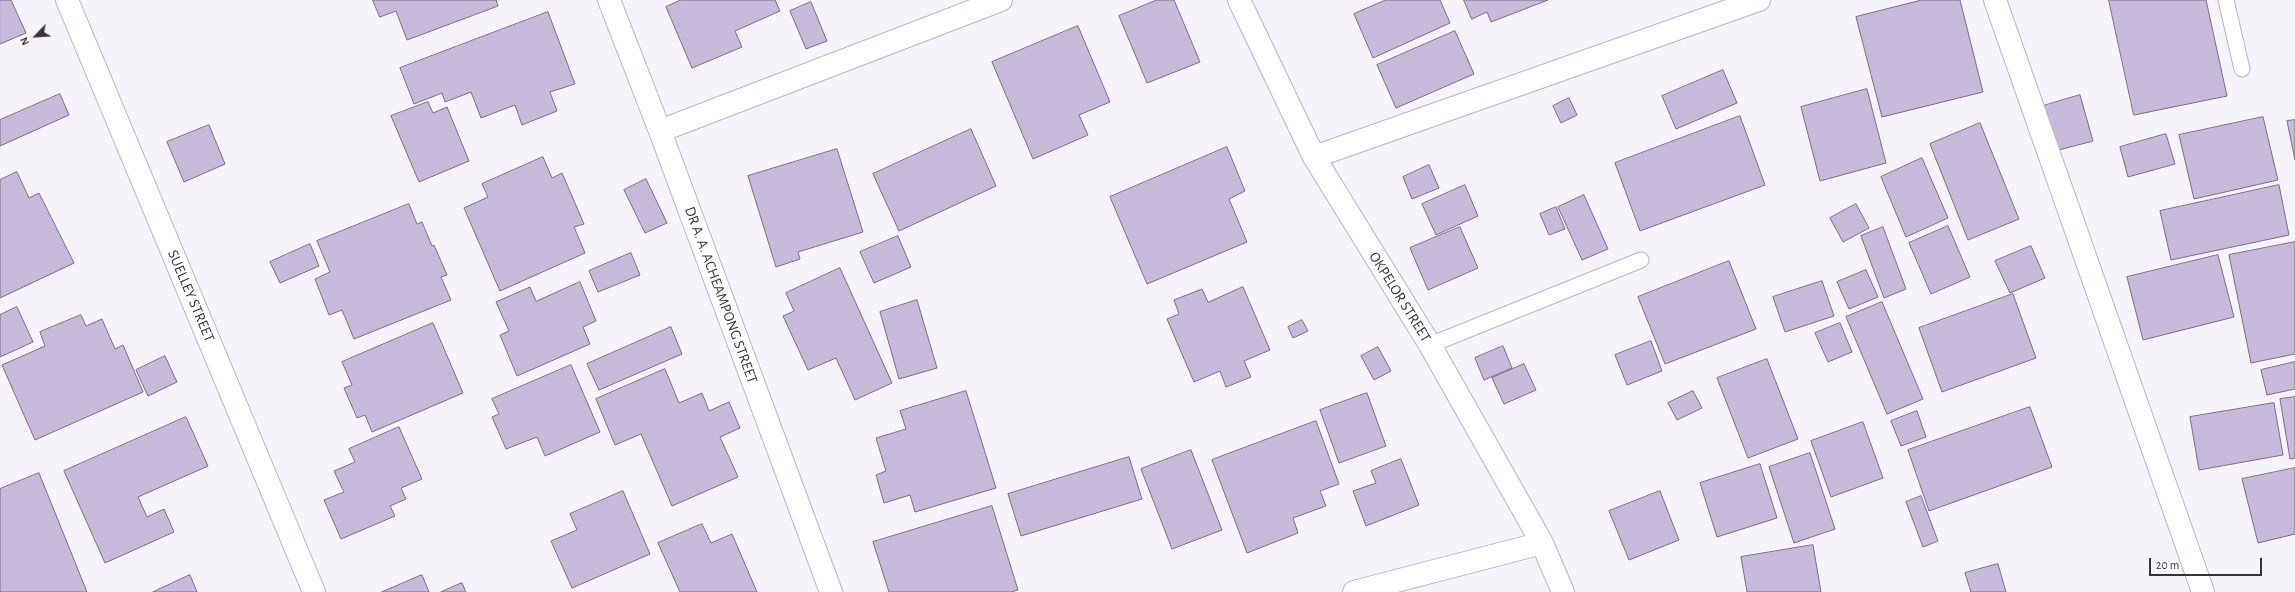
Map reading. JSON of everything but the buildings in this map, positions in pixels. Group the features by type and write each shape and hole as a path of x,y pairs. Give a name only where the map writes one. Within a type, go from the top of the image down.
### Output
{"street":[{"name":"SUELLEY STREET","path":"67,0 314,592"},
{"name":"DR A. A. ACHEAMPONG STREET","path":"608,0 660,131 831,592"},
{"path":"660,131 1001,0"},
{"name":"OKPELOR STREET","path":"1239,0 1314,157 1430,345 1542,543 1563,592"},
{"path":"1314,157 1759,0"},
{"path":"1995,0 2203,592"},
{"path":"1354,592 1542,543"}],"lane":[{"path":"2226,0 2242,69"},
{"path":"1430,345 1641,260"}]}
